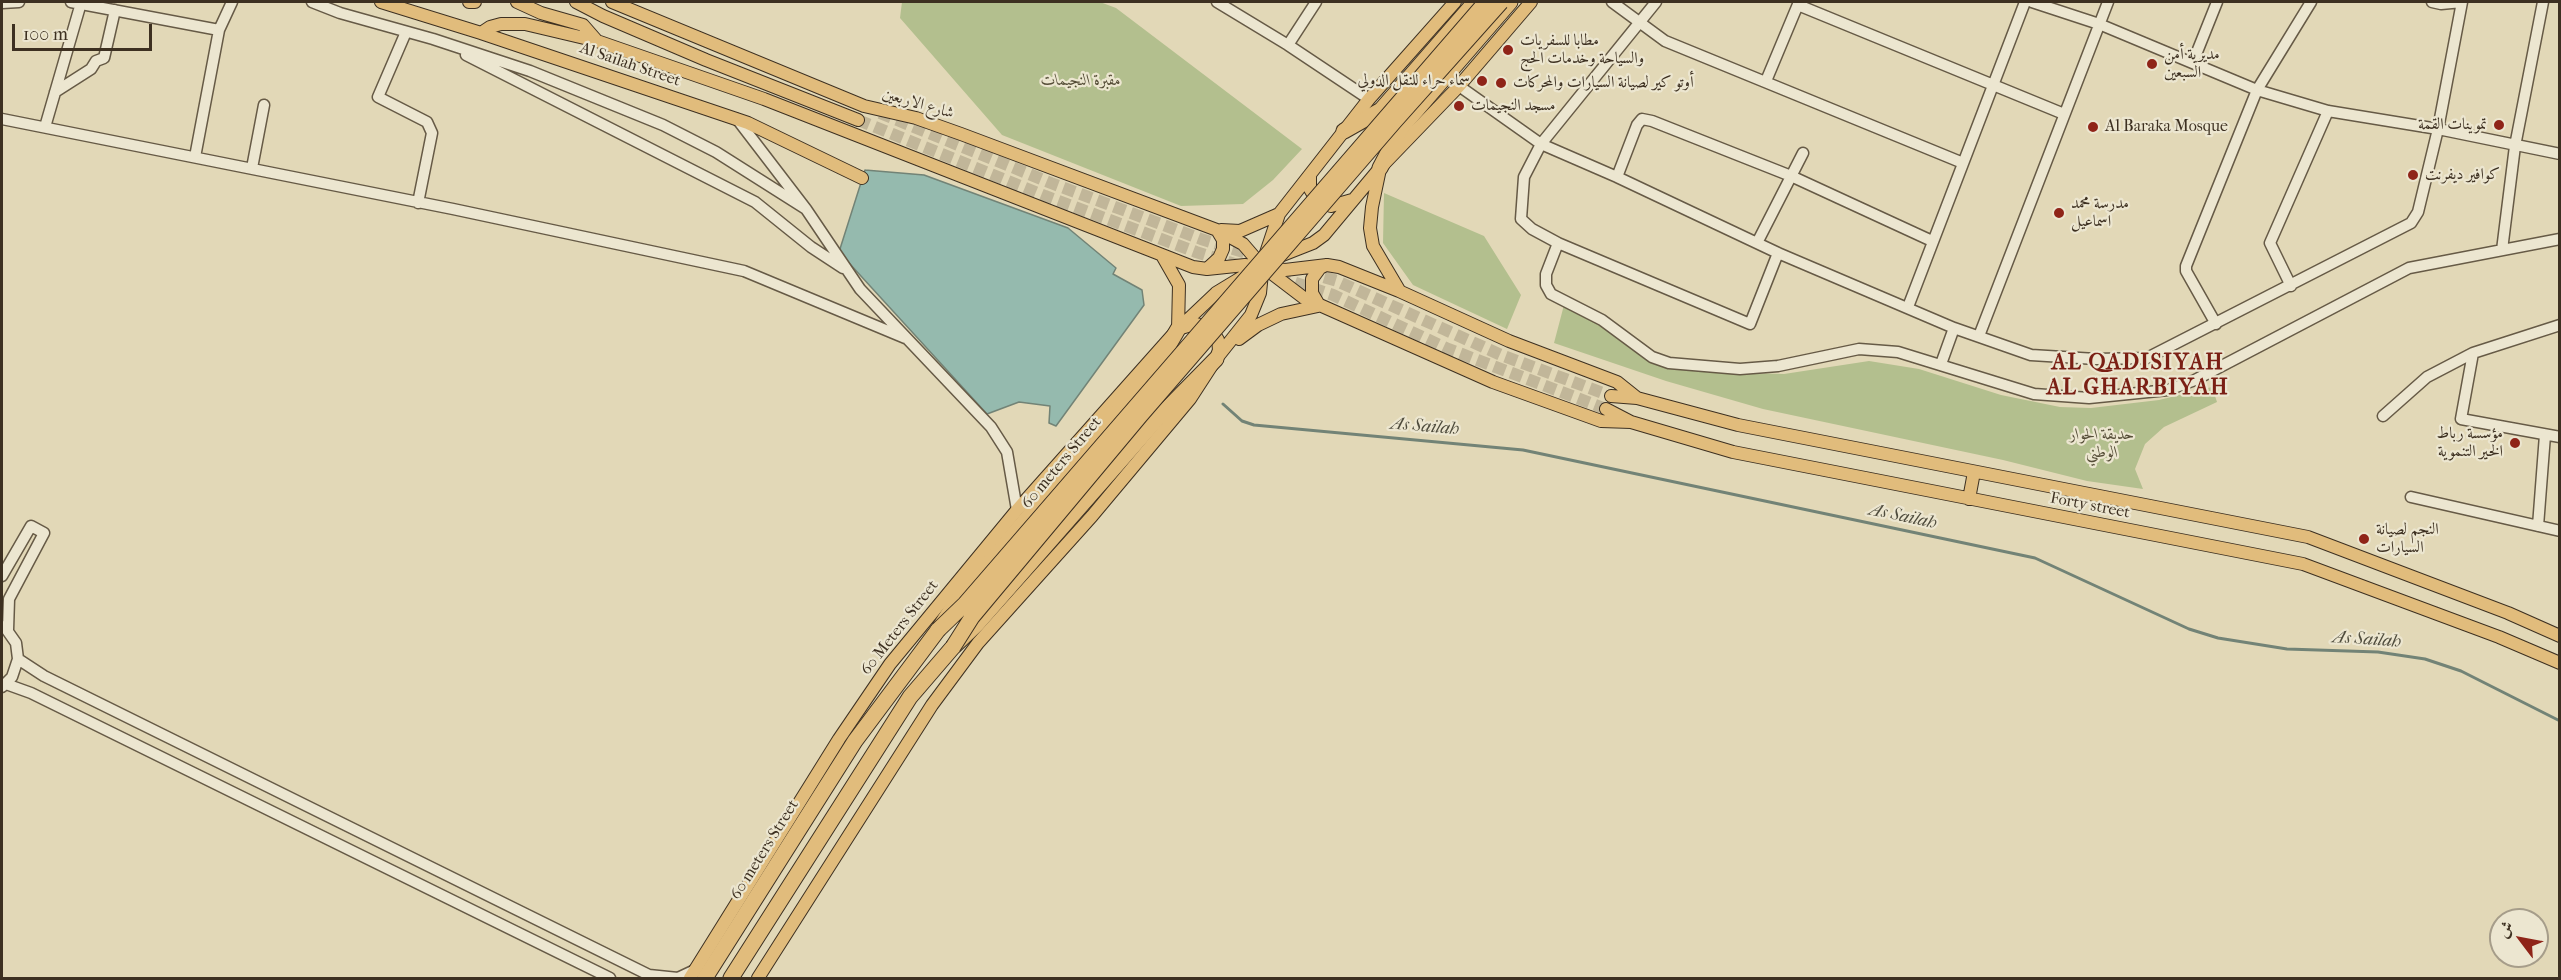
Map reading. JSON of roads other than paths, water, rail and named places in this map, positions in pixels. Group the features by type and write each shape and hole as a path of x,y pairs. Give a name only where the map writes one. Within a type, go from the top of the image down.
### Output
{"highway":[{"path":"1344,131 1381,110 1475,2"},
{"name":"60 meters Street","path":"697,975 855,741 938,630 965,604 1370,132 1486,2"},
{"name":"60 meters Street","path":"731,978 910,697 953,646 972,617 1140,416 1501,2"},
{"path":"1380,168 1401,128 1510,2"},
{"path":"938,630 958,599 1156,366 1178,329"},
{"path":"953,646 977,624 1170,404 1216,359"}],"main road":[{"name":"Al Sailah Street","path":"381,2 737,119 769,132 862,178"},
{"path":"469,2 475,2"},
{"path":"517,2 541,13 583,25 597,41"},
{"path":"576,2 603,16 858,120 835,118 786,102 764,99"},
{"path":"597,41 603,16 611,2"},
{"name":"شارع الاربعين","path":"611,2 864,105 938,126 1217,230 1243,244 1262,266 1292,291 1320,305 1493,382 1601,421 1631,422"},
{"path":"758,978 932,705 978,643 1092,516 1190,399 1216,359 1247,321 1255,308 1260,292 1262,266 1279,214 1369,99 1455,2"},
{"path":"1399,291 1373,246 1370,228 1380,168 1459,86 1531,2"},
{"path":"481,33 501,24 525,24 597,41 764,99 1193,267 1207,269 1245,265 1285,270 1327,265 1339,267 1399,291 1509,341 1617,382 1637,398"},
{"name":"60 Meters Street","path":"697,975 839,739 890,664 1017,510 1178,329 1216,293 1282,254 1313,243 1324,235 1380,168"},
{"path":"1310,177 1310,189 1317,201 1331,206 1352,201"},
{"path":"1217,230 1240,231 1279,214"},
{"path":"1207,269 1219,258 1223,249 1223,240 1217,230"},
{"path":"1162,256 1179,285 1178,329 1196,324 1205,326 1213,332 1218,340 1219,350 1216,359"},
{"path":"1216,359 1247,333 1269,319 1294,310 1320,305 1312,293 1311,286 1316,273 1327,265"},
{"name":"Forty street","path":"1611,396 1637,398 1738,425 2308,537 2508,613 2559,636"},
{"name":"Forty street","path":"1606,409 1631,422 1733,452 2303,564 2499,637 2559,663"},
{"path":"1969,499 1974,472"}],"street":[{"path":"2,3 19,2"},
{"path":"45,127 76,2 219,30"},
{"path":"195,157 219,30 232,2"},
{"path":"312,2 340,13 433,39 530,71 663,125 716,152 806,209"},
{"path":"1217,2 1288,45 1369,99"},
{"path":"1288,45 1316,2"},
{"path":"1612,2 1665,41 1963,163"},
{"path":"1656,2 1541,144 1524,177 1521,219 1532,229 1558,243 1750,324 1778,253"},
{"path":"1908,307 2025,2"},
{"path":"2032,2 2099,24 2257,90 2328,111 2438,129 2559,154"},
{"path":"1979,336 2108,2"},
{"path":"2193,62 2217,2"},
{"path":"2216,324 2186,271 2186,266 2257,90 2312,2"},
{"path":"1459,86 1541,144 1778,253 1954,328 2031,355 2096,359 2147,358 2411,223 2418,212 2438,129 2462,2 2432,2"},
{"path":"2502,250 2515,146 2543,2"},
{"path":"1766,81 1798,3 2064,114"},
{"path":"55,92 91,69 96,61 104,58 115,10"},
{"path":"406,32 378,97 427,122 432,133 418,203"},
{"path":"433,39 651,147 755,202 811,247 849,271"},
{"path":"252,168 264,105"},
{"path":"2291,286 2270,243 2328,111"},
{"path":"2,119 252,168 744,272 905,338"},
{"path":"737,119 806,209 860,289 976,409 996,435 1007,452 1017,510"},
{"path":"1617,177 1636,125 1642,119 1652,121 1791,176 1932,241"},
{"path":"1757,243 1803,153"},
{"path":"1558,243 1546,274 1546,285 1551,294 1602,320 1645,353 1669,363 1740,369 1768,367 1859,349 1898,351 2034,394 2089,398 2168,390 2195,380 2409,268 2559,239"},
{"path":"2383,416 2427,377 2473,353 2559,325"},
{"path":"1941,364 1954,328"},
{"path":"2473,353 2461,419 2559,437"},
{"path":"2538,526 2545,435"},
{"path":"2411,497 2559,531"},
{"path":"2,576 31,526 44,533 9,599 5,627 16,643 18,659 12,677 4,686 31,693 610,978"},
{"path":"18,659 54,681 649,975 678,978 697,975"},
{"path":"418,882 421,862"}],"water":[{"path":"865,170 924,175 1068,228 1116,268 1113,274 1142,290 1144,305 1056,426 1049,423 1050,406 1019,402 987,414 839,252"}],"waterway":[{"name":"As Sailah","path":"1223,404 1242,421 1254,425 1523,450 2035,558 2189,629 2218,638 2287,649 2378,652 2425,659 2461,671 2560,721"}],"tunnel":[{"path":"880,113 1051,183 1201,239 1256,256"},
{"path":"858,120 1045,196 1196,252 1241,266"},
{"path":"1307,272 1337,281 1501,355 1611,396"},
{"path":"1278,277 1333,295 1446,348 1606,409"}],"place":[{"name":"مطابا للسفريات والسياحة وخدمات الحج","path":"1508,50"},
{"name":"مديرية أمن السبعين","path":"2152,64"},
{"name":"سماء حراء للنقل الدولي","path":"1482,81"},
{"name":"أوتو كير لصيانة السيارات والمحركات","path":"1501,83"},
{"name":"مسجد النجيمات","path":"1459,106"},
{"name":"تموينات القمة","path":"2499,125"},
{"name":"Al Baraka Mosque","path":"2093,127"},
{"name":"كوافير ديفرنت","path":"2413,175"},
{"name":"مدرسة محمد اسماعيل","path":"2059,213"},
{"name":"مؤسسة رباط الخير التنموية","path":"2515,443"},
{"name":"النجم لصيانة السيارات","path":"2364,539"}],"district":[{"name":"AL QADISIYAH AL GHARBIYAH","path":"2138,376"}],"park label":[{"name":"مقبرة النجيمات","path":"1081,81"},
{"name":"حديقة الحوار الوطني","path":"2102,444"}]}
